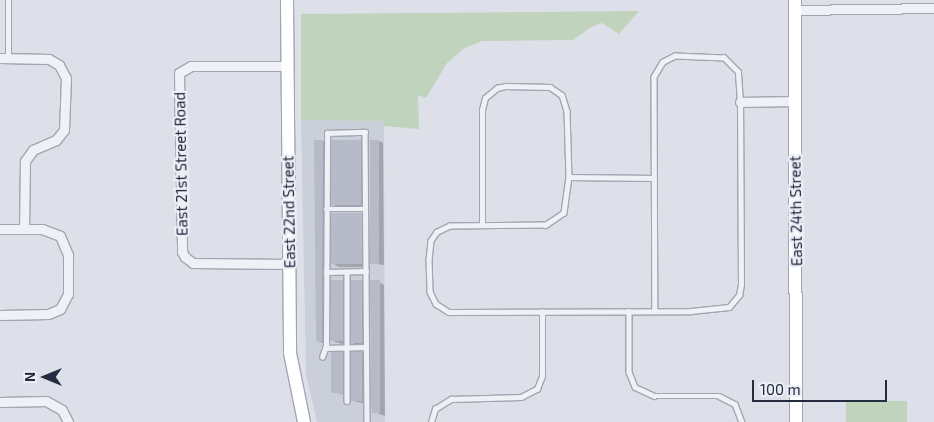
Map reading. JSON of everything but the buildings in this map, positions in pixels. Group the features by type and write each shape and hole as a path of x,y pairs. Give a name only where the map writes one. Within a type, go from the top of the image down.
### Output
{"street":[{"name":"East 22nd Street","path":"288,0 290,353 304,422"},
{"path":"795,5 934,8"},
{"name":"East 24th Street","path":"795,5 796,422"},
{"path":"4,58 49,59 59,65 66,78 64,130 56,140 33,150 25,161 24,229"},
{"name":"East 21st Street Road","path":"288,66 184,68 179,73 182,252 193,263 290,264"},
{"path":"740,102 795,101"},
{"path":"0,229 50,230 63,240 68,255 68,294 60,309 48,314 0,316"},
{"path":"0,402 46,401 62,410 68,422"}],"lane":[{"path":"4,58 8,0"},
{"path":"482,225 482,110 488,95 497,88 546,86 562,95 567,111 568,177 566,208 553,223 450,226 433,237 429,260 432,299 449,312 629,311 726,308 740,292 740,102 738,72 724,58 675,56 663,62 654,77 656,310"},
{"path":"322,357 325,348 327,133 365,132 367,422"},
{"path":"568,177 654,178"},
{"path":"326,209 366,209"},
{"path":"326,272 366,271"},
{"path":"347,272 347,401"},
{"path":"629,311 629,372 635,387 654,396 720,396 735,404 742,422"},
{"path":"430,422 435,409 451,398 521,397 536,389 542,376 542,312"},
{"path":"325,348 366,347"}],"shaded area":[{"path":"301,120 384,121 385,422 317,422 306,375"}],"green space":[{"path":"639,11 619,34 602,23 591,27 573,40 482,41 463,49 447,63 426,98 418,95 419,129 384,126 384,121 301,120 301,14"},
{"path":"846,401 907,401 907,422 846,422"}]}
